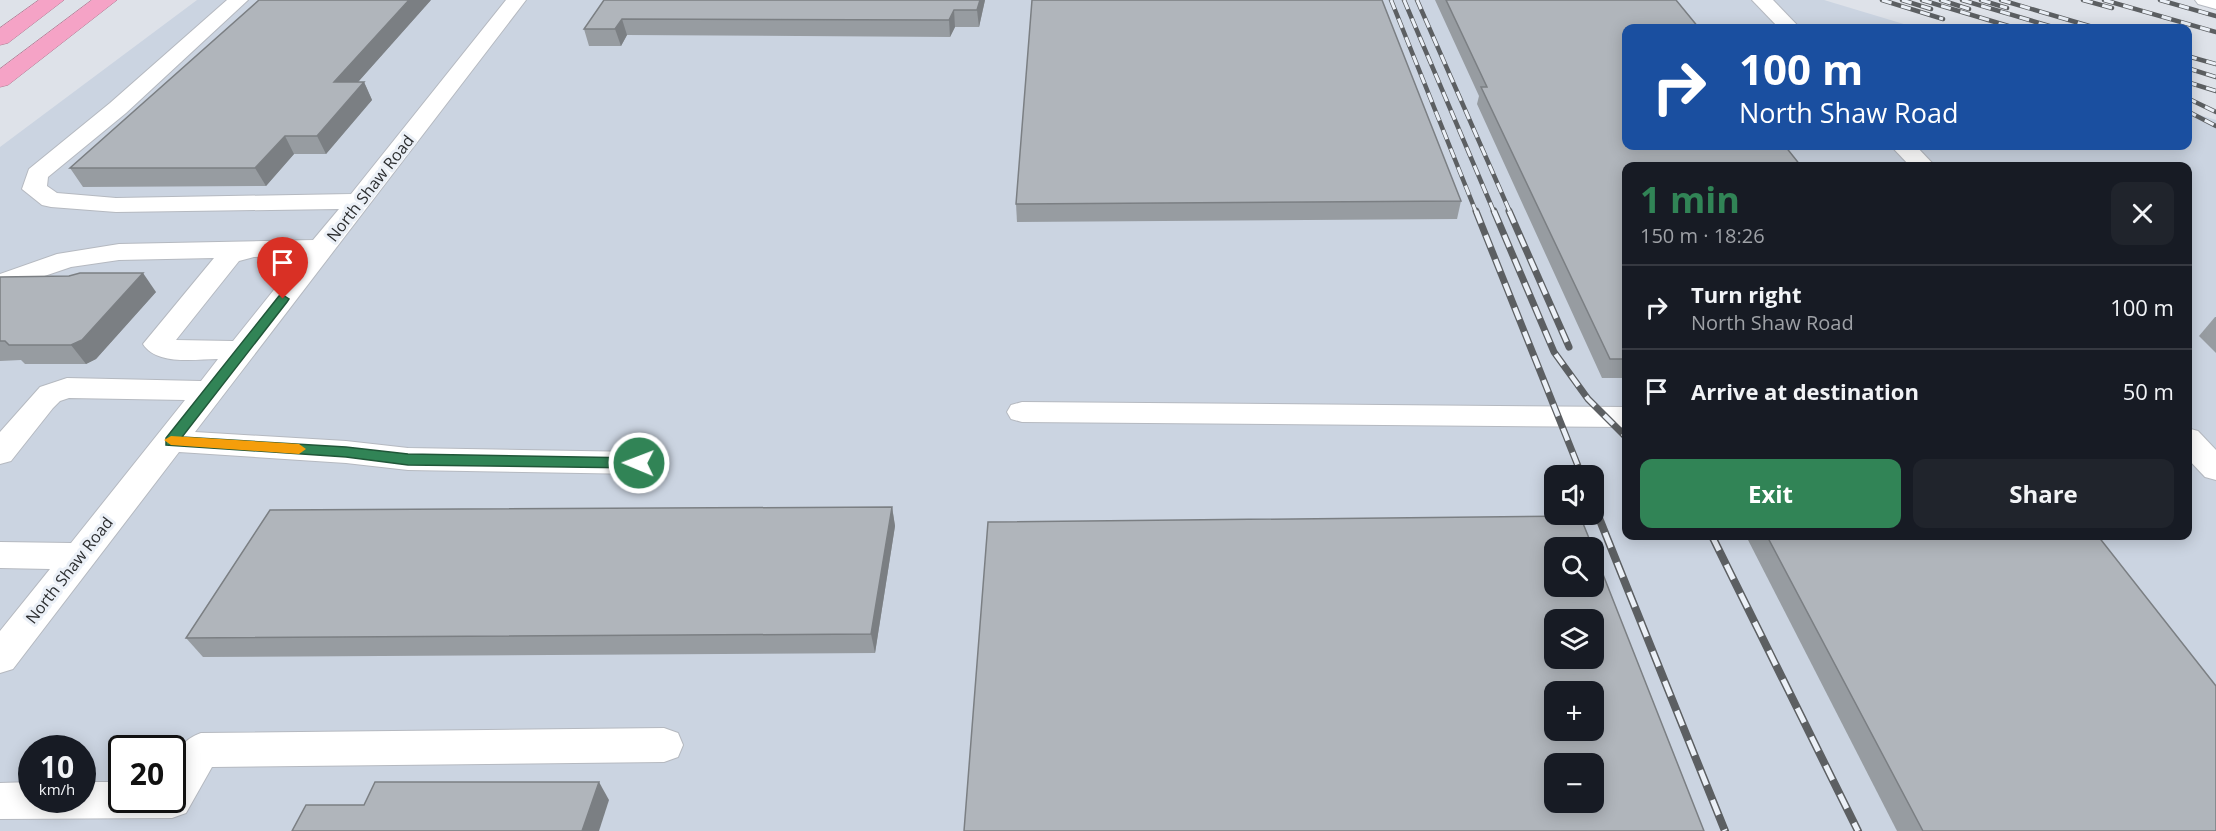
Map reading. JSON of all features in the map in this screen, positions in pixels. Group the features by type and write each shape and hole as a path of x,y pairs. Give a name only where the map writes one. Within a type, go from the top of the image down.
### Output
{"highway":[{"path":"0,38 53,0"},
{"path":"0,80 106,0"}],"street":[{"path":"238,0 118,108 37,174 34,189 51,200 116,205 360,201"},
{"name":"North Shaw Road","path":"0,658 516,0"},
{"path":"1762,0 1786,24"},
{"path":"2205,0 2216,3"},
{"path":"1907,150 1919,162"},
{"path":"9,280 66,260 119,252 323,248"},
{"path":"243,350 166,349 157,344 230,256 244,250"},
{"path":"0,453 50,394 67,388 211,391"},
{"path":"1022,412 1615,417"},
{"path":"171,441 346,452 408,459 639,463"},
{"path":"2192,444 2216,469"},
{"path":"0,555 81,556"},
{"path":"0,801 172,800 201,750 664,745"}],"shaded area":[{"path":"197,0 1824,0 1904,24 1622,24 1622,150 2192,150 2192,113 2216,120 2216,831 0,831 0,147"}],"building":[{"path":"259,0 409,0 334,82 364,82 317,136 285,136 255,168 70,168"},
{"path":"604,0 980,0 977,10 954,10 949,20 622,19 615,29 584,29"},
{"path":"1032,0 1382,0 1461,201 1016,204"},
{"path":"1446,0 1676,0 1696,24 1622,24 1622,150 1788,150 1798,162 1622,162 1622,359 1610,359 1481,87 1487,87"},
{"path":"80,273 143,273 82,340 71,345 9,345 5,341 0,341 0,277 69,276"},
{"path":"892,507 871,634 186,638 270,510"},
{"path":"1544,516 1544,525 1584,525 1589,537 1544,537 1544,597 1604,597 1604,577 1704,831 964,831 988,522"},
{"path":"1769,540 2101,540 2216,686 2216,831 1923,831"},
{"path":"375,782 599,782 582,831 292,831 306,805 364,805"}],"railway":[{"path":"1391,0 1476,212"},
{"path":"1404,0 1494,212"},
{"path":"1417,0 1510,212"},
{"path":"1882,0 1943,19"},
{"path":"1902,0 1931,9"},
{"path":"1922,0 2002,24"},
{"path":"1941,0 1969,9"},
{"path":"1962,0 2043,24"},
{"path":"1981,0 2007,8"},
{"path":"2001,0 2082,24"},
{"path":"2083,0 2112,8"},
{"path":"2104,0 2188,24"},
{"path":"2160,0 2216,16"},
{"path":"2192,25 2216,32"},
{"path":"2192,57 2216,64"},
{"path":"2192,70 2216,77"},
{"path":"2192,84 2216,91"},
{"path":"2192,100 2216,112"},
{"path":"2192,114 2216,126"},
{"path":"1476,211 1578,465"},
{"path":"1494,211 1554,352 1588,399 1622,433"},
{"path":"1509,211 1569,347"},
{"path":"1602,525 1725,831"},
{"path":"1714,540 1858,831"}],"slow traffic":[{"path":"171,440 299,449"}],"route":[{"path":"283,299 171,441 346,452 408,459 639,463"}]}
